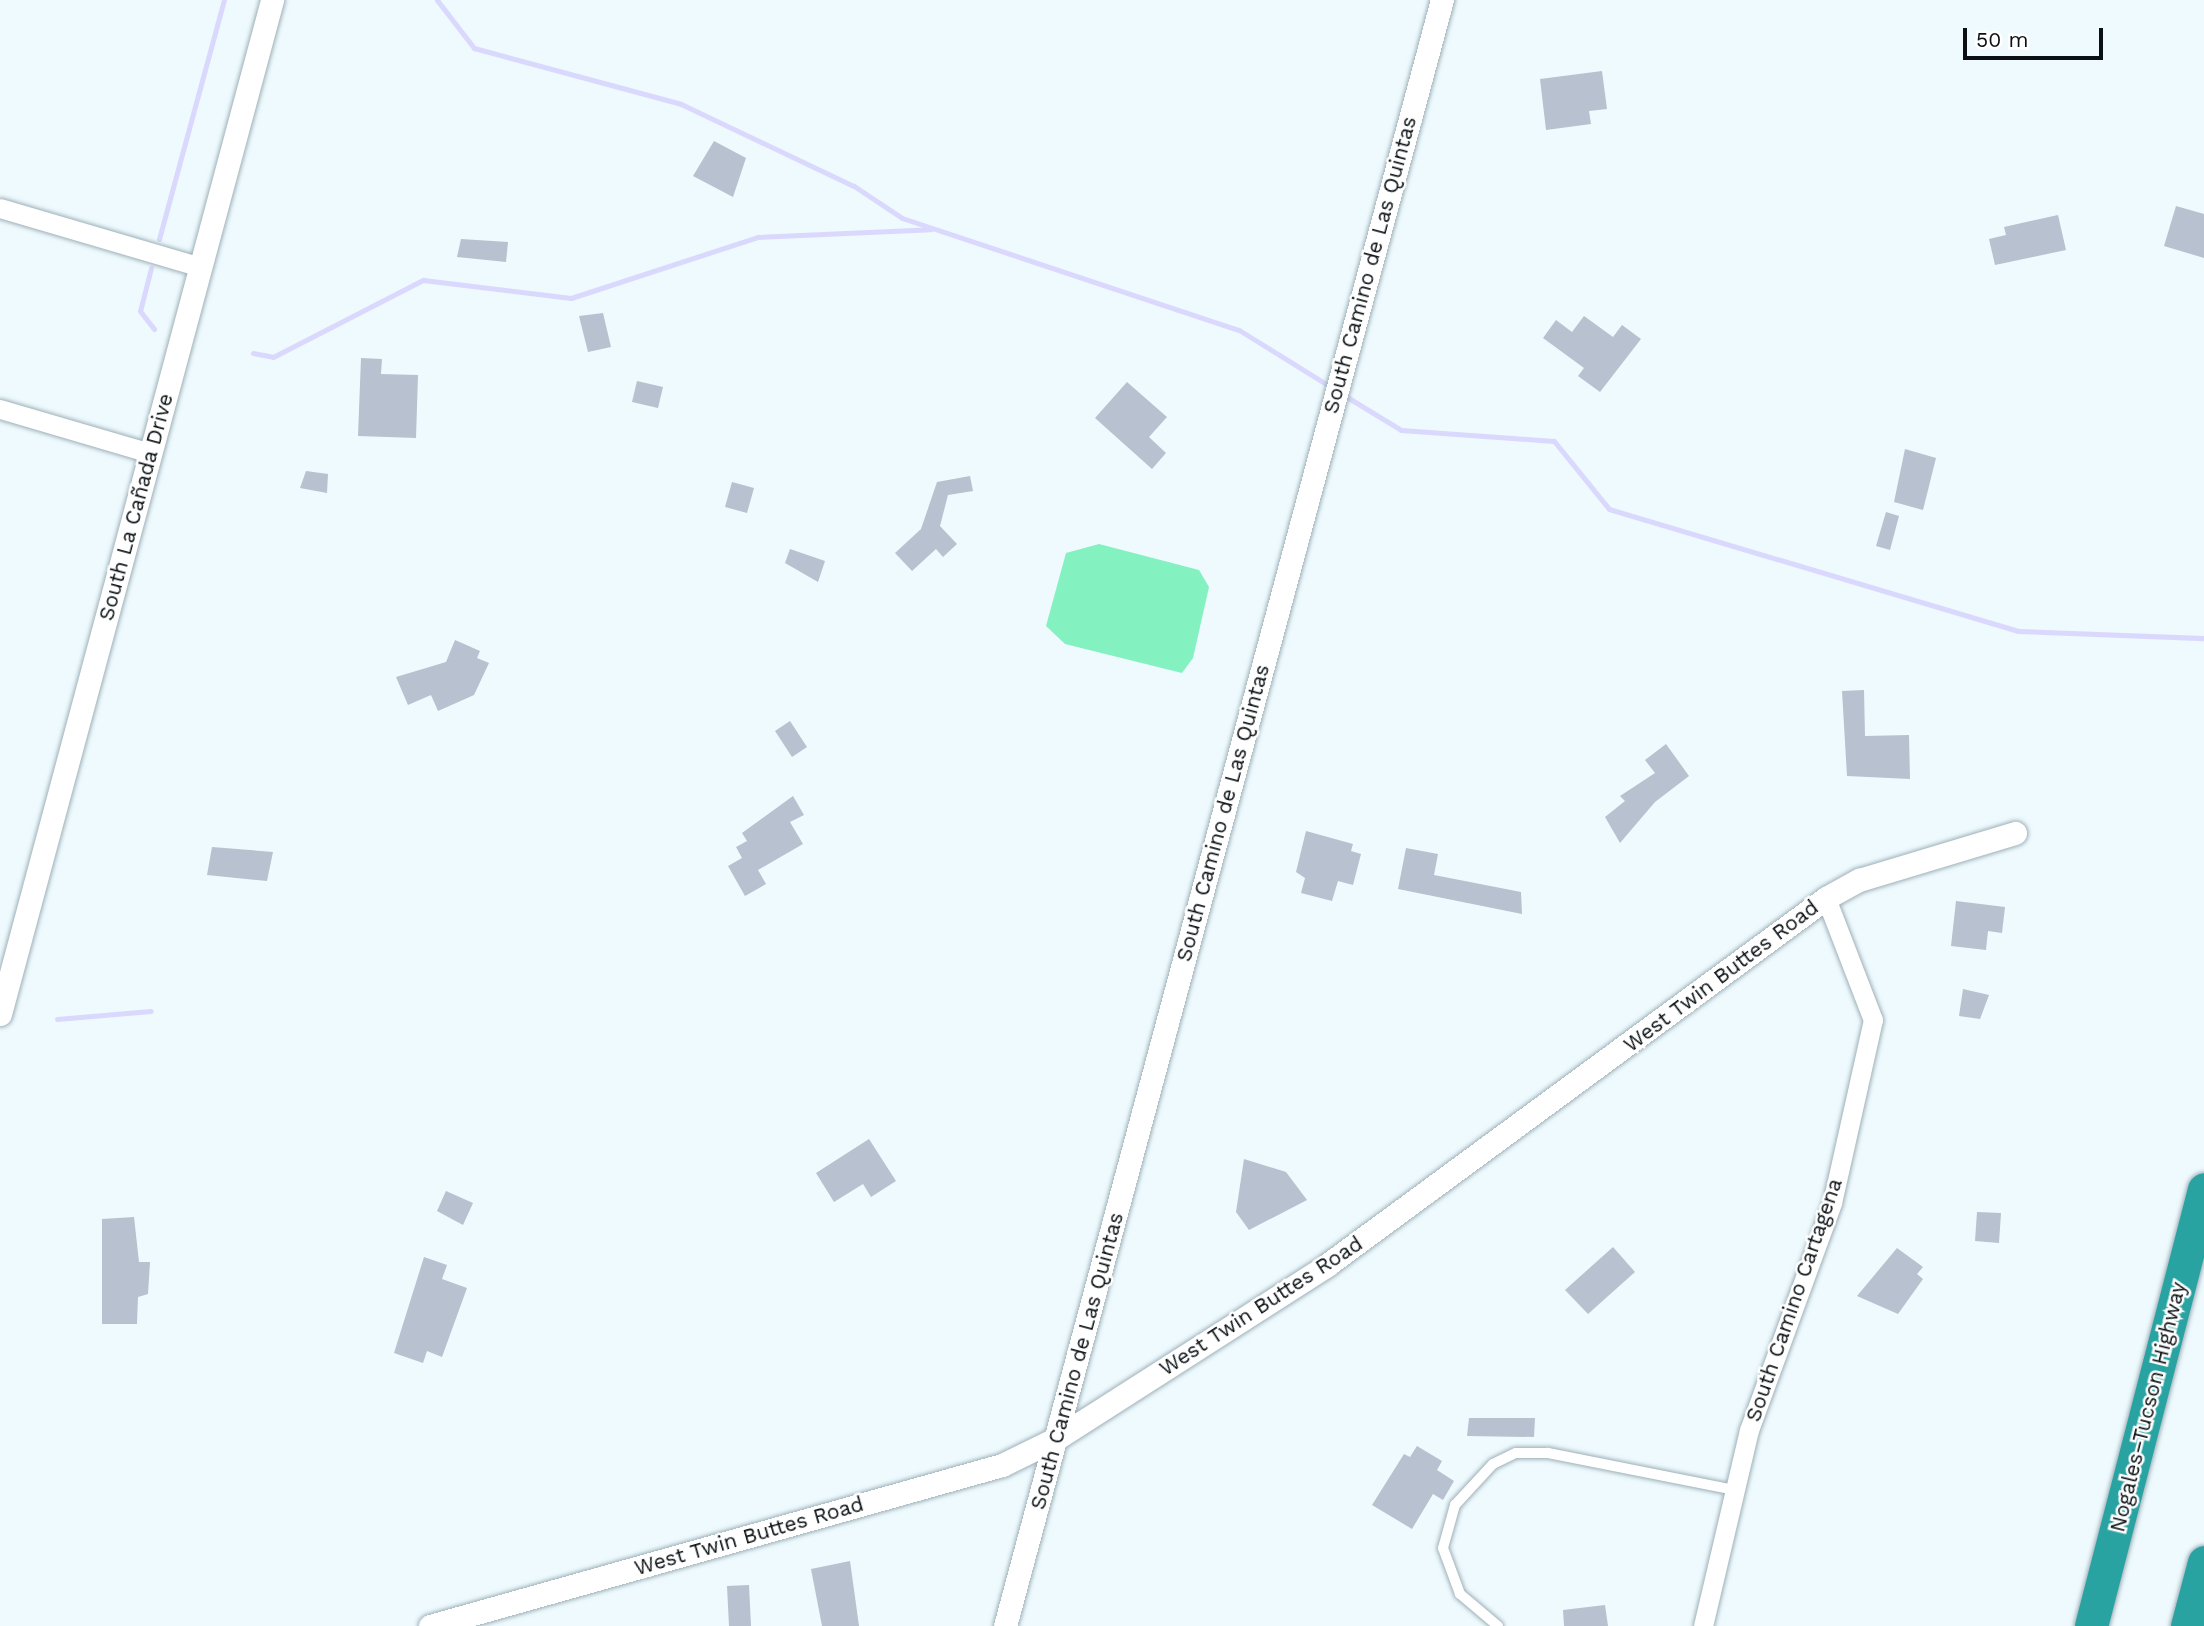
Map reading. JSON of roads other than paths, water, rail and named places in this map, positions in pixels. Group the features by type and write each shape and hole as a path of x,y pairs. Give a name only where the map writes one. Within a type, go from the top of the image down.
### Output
{"highway":[{"name":"Nogales–Tucson Highway","path":"2091,1626 2204,1189"},
{"path":"2188,1626 2204,1562"}],"street":[{"name":"South La Cañada Drive","path":"0,1014 272,0"},
{"name":"South Camino de Las Quintas","path":"1005,1626 1442,0"},
{"path":"0,208 201,267"},
{"path":"0,410 150,453"},
{"name":"West Twin Buttes Road","path":"430,1626 1002,1465 1057,1438 1327,1265 1826,898 1859,880 2015,833"},
{"name":"South Camino Cartagena","path":"1703,1626 1749,1430 1832,1203 1874,1020 1826,898"}],"lane":[{"path":"1498,1626 1460,1594 1443,1548 1455,1505 1493,1464 1516,1453 1548,1453 1735,1490"}],"waterway":[{"path":"159,239 224,0"},
{"path":"437,0 474,48 681,104 854,186 902,218 1239,330 1331,387"},
{"path":"253,353 273,357 423,280 571,298 758,237 931,229"},
{"path":"151,268 140,311 154,329"},
{"path":"1342,394 1401,430 1554,441 1609,509 2018,631 2204,638"},
{"path":"57,1019 151,1011"}]}
